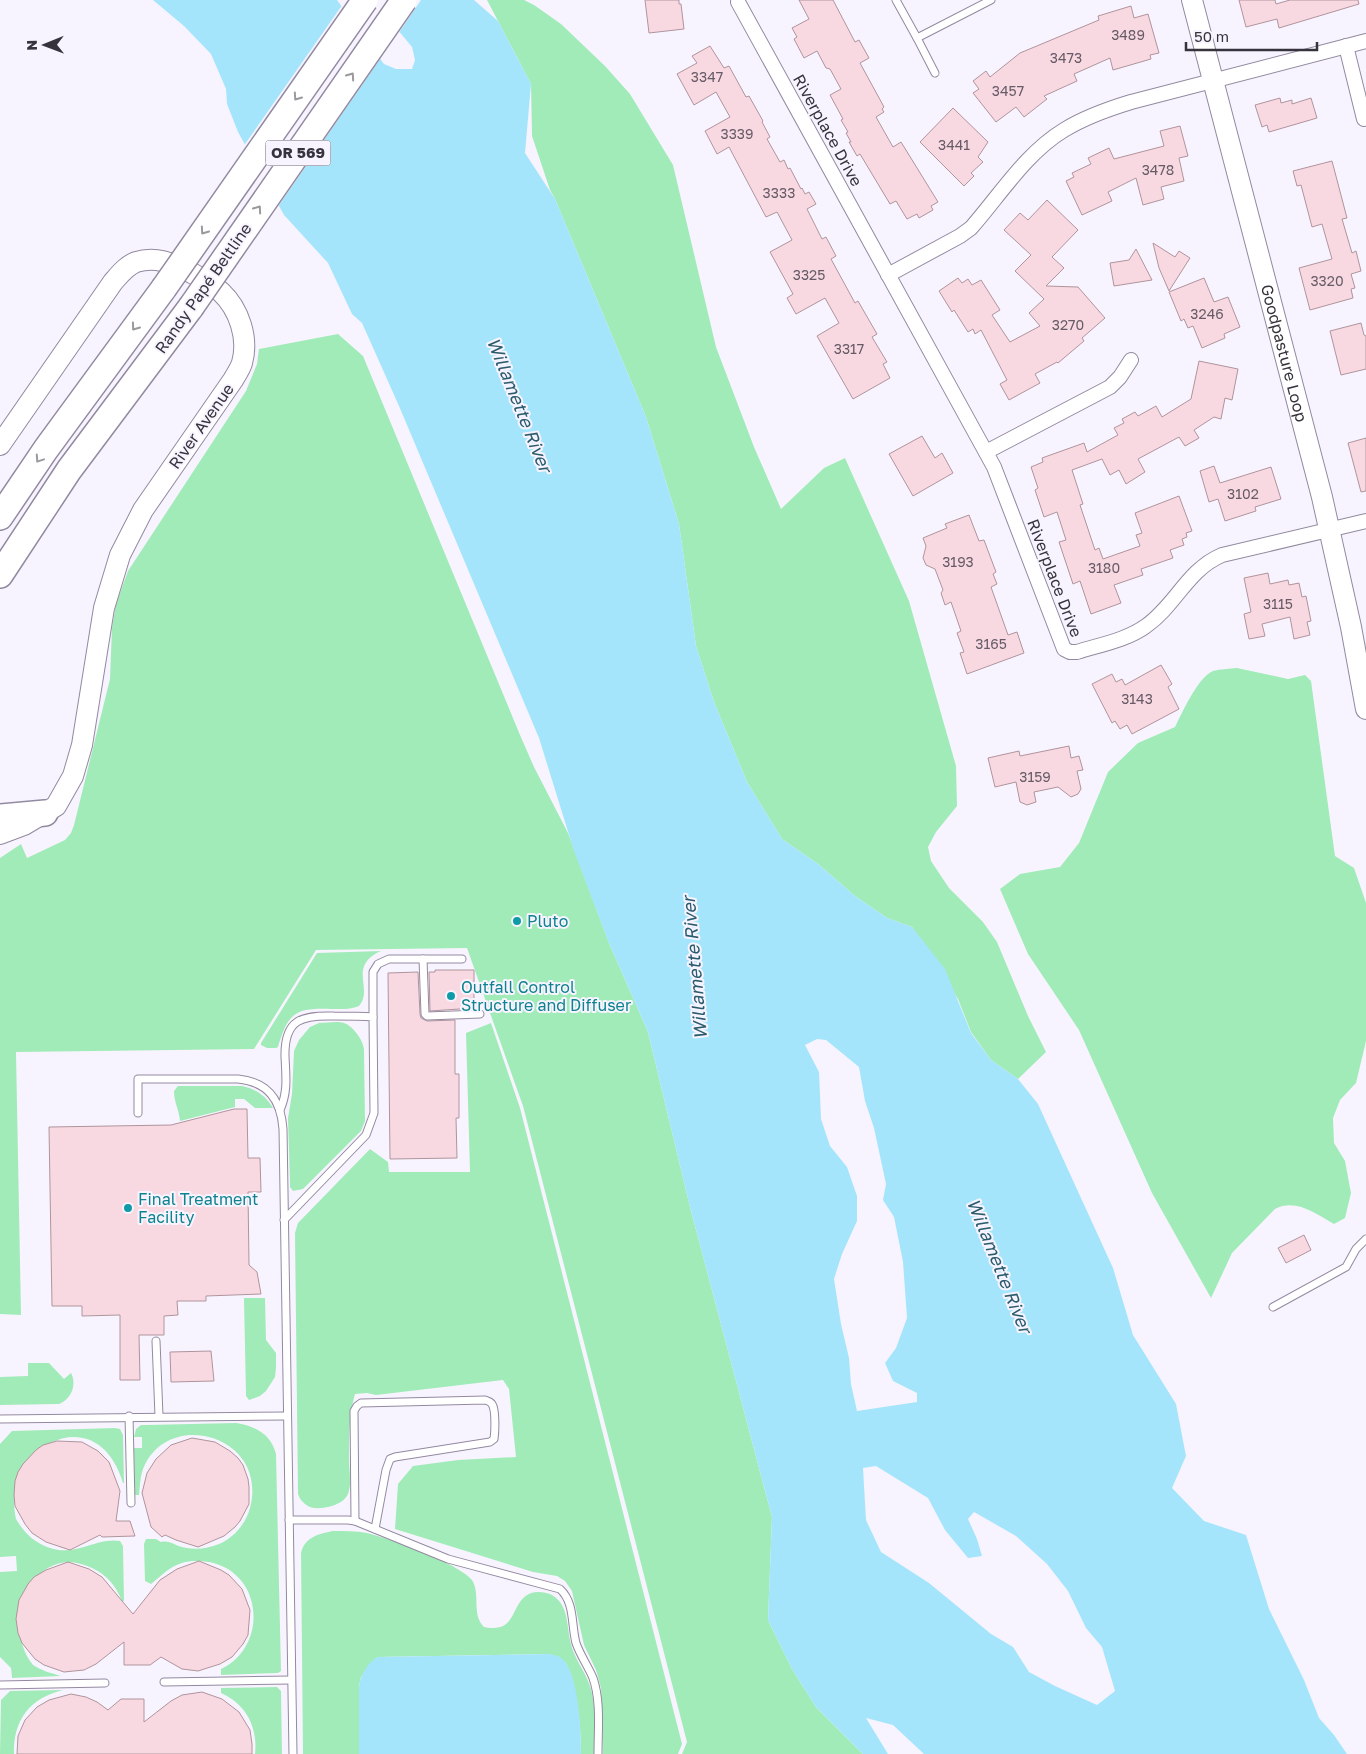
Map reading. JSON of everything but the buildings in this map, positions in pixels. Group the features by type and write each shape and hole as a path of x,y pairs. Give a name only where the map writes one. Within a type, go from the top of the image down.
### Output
{"highway":[{"name":"Randy Papé Beltline","path":"0,517 46,449 164,288 364,0"},
{"name":"Randy Papé Beltline","path":"0,575 69,470 190,307 404,0"},
{"path":"0,596 75,482 132,385"},
{"path":"3,831 45,813"}],"street":[{"name":"Goodpasture Loop","path":"1192,0 1330,530 1366,709"},
{"name":"Riverplace Drive","path":"738,2 986,452 1001,483 1061,646 1070,652 1077,652 1126,636 1144,627 1167,607 1197,570 1213,559 1234,552 1330,530"},
{"path":"888,275 960,236 971,228 1025,163 1062,131 1086,118 1112,108 1366,41"},
{"path":"1346,46 1364,119"},
{"name":"River Avenue","path":"0,445 113,282 128,266 137,262 151,260 167,261 195,275 220,291 232,304 243,334 244,351 242,364 233,380 142,510 120,555 104,608 82,745 77,765 56,806 45,813"},
{"path":"986,452 1110,387 1120,378 1131,360"},
{"path":"1330,530 1366,521"}],"lane":[{"path":"896,0 935,73"},
{"path":"917,38 992,0"},
{"path":"284,1220 366,1134 371,1124 374,1104 373,972 375,967 389,959 462,959"},
{"path":"423,960 425,1014 427,1016 480,1014"},
{"path":"280,1110 286,1093 285,1047 291,1028 296,1022 312,1016 373,1017"},
{"path":"138,1113 138,1079 251,1080 270,1093 280,1110 283,1129 293,1754"},
{"path":"1273,1307 1346,1266 1356,1249 1366,1239"},
{"path":"156,1341 159,1416"},
{"path":"355,1521 354,1410 356,1406 361,1403 485,1400 490,1402 493,1406 495,1434 494,1439 490,1442 395,1456 390,1459 386,1470 375,1529"},
{"path":"0,1419 129,1416 287,1416"},
{"path":"129,1416 130,1503"},
{"path":"289,1520 355,1521 448,1559 552,1585 560,1589 570,1603 576,1643 592,1677 597,1693 598,1754"},
{"path":"164,1682 291,1680"},
{"path":"0,1685 105,1682"}],"green space":[{"path":"487,0 524,0 561,24 605,66 630,94 673,165 716,347 754,447 781,509 824,468 845,458 909,601 956,766 957,806 936,832 928,847 931,861 949,888 983,922 997,942 1028,1016 1046,1052 1018,1079 991,1060 971,1032 958,999 912,927 887,918 855,896 818,864 782,839 747,782 714,702 696,646 679,524 646,417 550,190 532,136 531,84"},
{"path":"338,334 363,356 520,735 534,767 568,833 609,943 648,1032 690,1207 772,1517 768,1620 792,1669 816,1707 863,1754 682,1754 687,1742 523,1106 467,948 316,950 254,1049 16,1052 21,1315 0,1314 0,858 21,844 27,858 65,840 71,833 110,679 112,628 116,604 128,571 246,391 257,364 259,349"},
{"path":"1237,668 1288,679 1305,675 1311,681 1335,856 1354,868 1366,903 1366,1041 1356,1083 1340,1100 1333,1118 1334,1143 1345,1161 1351,1193 1345,1218 1334,1224 1298,1206 1283,1206 1275,1209 1232,1253 1211,1298 1152,1193 1079,1030 1028,954 1000,889 1020,874 1060,867 1079,843 1108,772 1138,743 1175,727 1191,696 1207,675 1216,670"},
{"path":"381,951 371,957 365,964 363,971 363,999 359,1006 349,1009 301,1011 290,1019 278,1047 267,1048 261,1045 317,953"},
{"path":"319,1023 344,1023 354,1030 362,1042 364,1049 365,1121 361,1131 303,1189 293,1191 290,1187 288,1118 292,1094 294,1051 299,1040 310,1027"},
{"path":"491,1023 520,1108 682,1744 678,1754 603,1754 601,1688 596,1670 584,1645 572,1591 565,1581 557,1576 533,1572 395,1529 398,1484 413,1466 458,1460 516,1457 509,1389 503,1380 376,1395 367,1393 355,1394 350,1426 350,1481 346,1498 338,1504 319,1508 306,1505 298,1494 295,1233 298,1223 370,1149 388,1162 389,1172 470,1172 466,1033"},
{"path":"178,1086 242,1086 260,1094 273,1108 255,1108 244,1099 235,1099 235,1107 180,1121 174,1095 174,1091"},
{"path":"244,1298 265,1298 266,1340 276,1353 275,1377 266,1391 260,1396 249,1400 246,1396"},
{"path":"28,1363 49,1363 64,1379 71,1373 73,1386 67,1399 59,1404 0,1405 0,1377 28,1376"},
{"path":"236,1423 250,1426 261,1432 270,1441 276,1454 281,1671 278,1673 221,1675 221,1669 236,1658 247,1644 253,1628 253,1611 249,1594 240,1580 227,1569 209,1562 189,1561 173,1567 151,1584 145,1581 144,1544 146,1539 156,1539 161,1542 196,1549 219,1544 234,1534 246,1519 250,1508 252,1483 245,1463 231,1448 213,1438 193,1435 173,1439 156,1450 143,1469 139,1495 135,1495 134,1448 142,1448 142,1437 134,1437 136,1429 141,1425"},
{"path":"120,1429 123,1435 124,1483 110,1456 93,1441 73,1437 53,1442 36,1454 22,1472 15,1494 16,1519 26,1533 50,1548 69,1550 102,1542 120,1541 123,1546 124,1601 122,1601 117,1590 110,1582 92,1568 71,1562 53,1565 38,1576 28,1591 21,1610 20,1629 24,1648 33,1665 61,1676 12,1678 11,1668 0,1657 0,1572 17,1571 16,1556 0,1557 0,1444 12,1431"},
{"path":"333,1531 359,1532 377,1536 423,1552 465,1574 472,1580 475,1586 478,1616 484,1627 495,1628 503,1626 508,1622 524,1597 531,1593 550,1594 556,1598 564,1609 572,1649 588,1680 594,1702 594,1754 581,1754 578,1708 570,1674 566,1663 550,1654 377,1657 361,1677 359,1686 359,1754 303,1754 301,1553 306,1543 313,1537"},
{"path":"277,1687 281,1691 282,1754 255,1754 254,1735 248,1717 237,1703 221,1693 221,1688"},
{"path":"63,1690 41,1699 26,1712 20,1721 17,1731 14,1742 14,1754 0,1754 1,1700 10,1691"}],"water":[{"name":"Willamette River","path":"153,0 337,0 384,64 396,69 412,69 415,60 412,47 373,0 474,0 498,21 531,84 525,153 555,199 646,417 679,524 696,646 714,702 747,782 782,839 818,864 855,896 887,918 912,927 945,969 971,1033 991,1060 1018,1079 1038,1104 1113,1268 1133,1335 1176,1404 1186,1456 1172,1488 1204,1521 1246,1535 1269,1609 1304,1680 1319,1718 1347,1754 924,1754 893,1725 866,1718 888,1754 863,1754 816,1707 792,1669 768,1620 772,1517 690,1207 648,1032 609,943 574,851 539,738 362,323 352,314 328,263 284,215 238,132 227,104 226,89 211,54 184,26","holes":["817,1039 826,1040 859,1067 865,1101 874,1128 886,1184 883,1200 894,1217 903,1262 907,1318 896,1348 885,1363 893,1381 917,1393 917,1402 857,1411 834,1279 842,1254 857,1221 857,1196 847,1167 830,1146 821,1119 819,1072 805,1045","876,1466 928,1498 945,1530 968,1558 982,1556 968,1519 974,1512 1016,1536 1047,1564 1068,1591 1086,1628 1102,1647 1115,1691 1097,1705 1029,1672 1013,1647 991,1634 929,1583 881,1552 866,1520 863,1468"]},
{"path":"550,1654 561,1658 572,1675 578,1703 581,1754 359,1754 359,1686 365,1670 377,1657"}],"pier":[{"path":"370,0 421,0 398,34"},
{"path":"343,4 382,56 277,208 243,147"}],"place":[{"name":"Pluto","path":"517,921"},
{"name":"Outfall Control Structure and Diffuser","path":"451,996"},
{"name":"Final Treatment Facility","path":"128,1208"}]}
